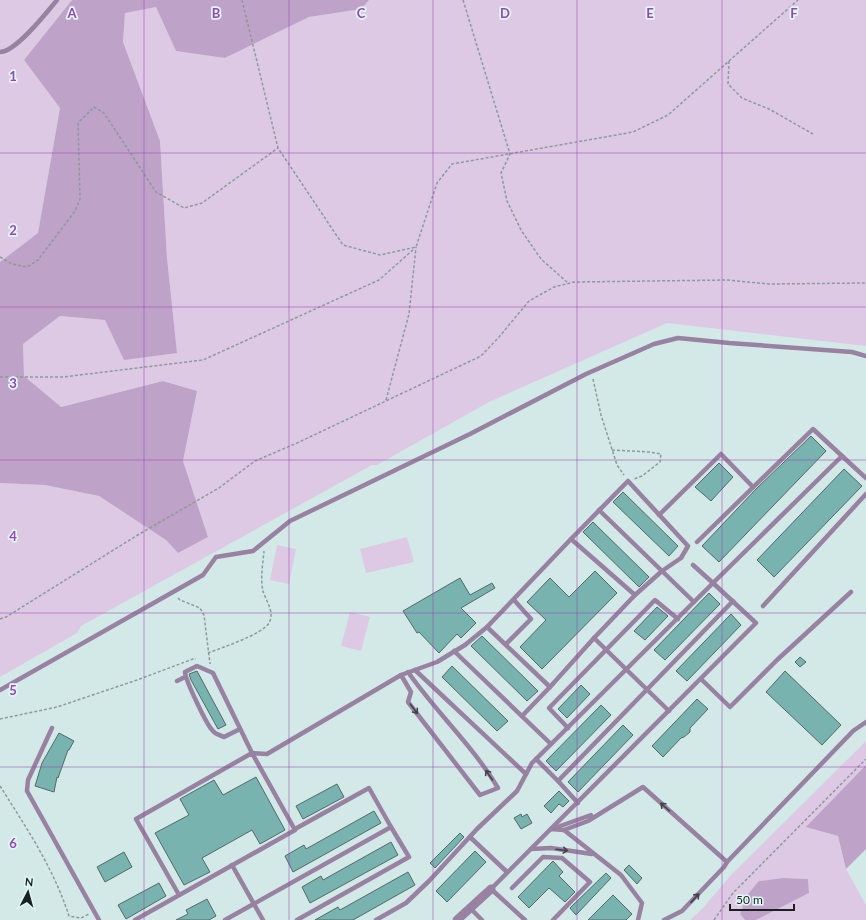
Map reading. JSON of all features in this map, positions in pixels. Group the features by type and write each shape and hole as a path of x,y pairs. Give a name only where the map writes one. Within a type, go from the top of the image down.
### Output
{"street":[{"path":"457,920 491,889"}],"lane":[{"path":"0,52 14,46 32,29 57,0"},
{"path":"0,690 203,575 216,557 252,551 290,521 470,434 592,371 654,344 678,338 852,352 866,356"},
{"path":"697,542 813,428 866,478"},
{"path":"659,515 721,454 753,487"},
{"path":"376,920 406,903 430,881 470,837 517,791 536,759 842,456"},
{"path":"179,895 136,819 252,754 267,754 401,675 437,662 454,651 487,627 628,481 688,546 681,558 662,571 635,595 522,716"},
{"path":"763,606 866,494"},
{"path":"599,510 694,602"},
{"path":"571,539 635,595"},
{"path":"525,920 491,889 756,623 693,565"},
{"path":"701,679 730,707 777,660 851,592"},
{"path":"506,644 531,619 514,600"},
{"path":"568,728 549,708 655,600 678,619"},
{"path":"558,781 733,601"},
{"path":"487,627 550,687"},
{"path":"594,638 669,711"},
{"path":"454,651 551,744"},
{"path":"240,729 224,737 212,731 185,677 185,672 197,666 213,673 240,729 252,754 295,829"},
{"path":"415,670 526,774"},
{"path":"401,675 411,692 408,702 480,795 498,788 489,773 422,692 408,672"},
{"path":"177,681 185,677"},
{"path":"664,920 682,911 853,731 866,722"},
{"path":"52,728 28,780 27,791 99,920"},
{"path":"536,759 578,802"},
{"path":"551,829 564,830 588,821 643,787 727,862"},
{"path":"135,920 369,788 409,857 297,920"},
{"path":"551,829 591,815"},
{"path":"225,920 391,827"},
{"path":"564,830 621,875 642,903 638,920"},
{"path":"470,837 508,872"},
{"path":"531,849 551,848 594,854"},
{"path":"512,888 543,857 562,858 590,882 553,920"},
{"path":"232,865 263,920"},
{"path":"470,908 482,920"}],"path":[{"path":"242,0 278,148 343,245 380,255 416,247"},
{"path":"463,0 510,154 501,173 507,201 521,230 542,259 568,283"},
{"path":"386,401 408,314 416,247 437,183 452,164 633,132 668,115 798,0"},
{"path":"729,61 728,84 742,98 769,109 813,134"},
{"path":"0,257 12,264 27,267 38,260 75,211 80,199 78,123 94,107 104,113 156,192 184,208 202,203 278,148"},
{"path":"0,378 63,377 203,360 379,280 416,247"},
{"path":"0,619 6,617 130,540 219,488 255,461 297,443 481,356 529,301 554,287 574,282 727,280 769,284 866,283"},
{"path":"592,371 601,415 612,450 617,465 628,481 642,476 660,462 661,454 612,450"},
{"path":"208,652 258,632 269,624 271,616 269,604 262,585 264,542"},
{"path":"173,592 180,600 200,608 204,615 208,652 213,673"},
{"path":"0,719 57,707 137,680 193,658 198,659"},
{"path":"206,662 210,664"},
{"path":"714,920 733,893 866,759"},
{"path":"0,786 45,860 63,898 69,916 80,918 95,912"}],"shaded area":[{"path":"0,0 72,0 24,60 60,108 38,233 0,262"},
{"path":"72,0 369,0 361,9 309,17 225,58 176,51 156,7 125,13 123,42 160,141 167,258 177,353 124,360 105,320 60,316 23,344 24,376 61,407 163,381 197,391 183,461 208,537 178,553 166,540 99,496 45,485 0,483 0,262 38,233 60,108 24,60"},
{"path":"369,0 866,0 866,346 667,323 489,402 377,465 372,465 81,626 77,633 0,677 0,483 45,485 99,496 166,540 178,553 208,537 183,461 197,391 163,381 60,407 24,376 23,344 60,316 105,320 177,353 167,258 160,141 123,42 125,12 156,7 176,51 225,58 309,17 361,9"},
{"path":"407,537 414,562 366,573 360,549"},
{"path":"277,545 296,549 289,584 270,580"},
{"path":"350,612 370,617 361,651 341,646"},
{"path":"866,741 866,765 807,827 838,836 846,869 866,905 866,920 756,920 809,893 808,879 783,878 759,881 740,914 745,920 690,920 702,909 731,875"},
{"path":"866,765 866,849 846,869 838,836 806,827"},
{"path":"783,878 808,879 809,893 756,920 745,920 740,914 748,894 759,881"}],"building":[{"path":"811,436 826,451 719,562 702,546 756,489"},
{"path":"719,463 733,477 711,501 695,487"},
{"path":"844,469 862,486 774,577 757,560"},
{"path":"623,492 678,546 669,556 613,502"},
{"path":"593,522 649,577 639,587 583,532"},
{"path":"595,571 617,593 542,669 520,647 546,620 527,602 550,578 569,597"},
{"path":"460,578 470,595 492,583 495,588 461,608 476,623 461,638 457,634 439,653 419,632 417,633 403,611"},
{"path":"709,593 720,604 665,660 654,650"},
{"path":"657,607 668,616 645,640 634,631"},
{"path":"731,614 741,625 687,681 676,671"},
{"path":"482,636 538,691 527,701 471,646"},
{"path":"800,657 806,662 800,667 795,662"},
{"path":"452,666 508,721 497,731 442,677"},
{"path":"197,671 226,725 218,729 191,680 189,674"},
{"path":"785,671 841,725 822,745 766,692"},
{"path":"581,685 590,694 567,718 558,709"},
{"path":"697,699 708,709 690,728 690,732 681,738 663,757 652,746"},
{"path":"601,705 611,715 556,771 546,761"},
{"path":"623,725 633,735 578,792 568,782"},
{"path":"59,733 74,741 68,750 58,778 57,777 54,792 35,786 42,763"},
{"path":"256,777 285,830 260,844 252,830 202,858 210,872 184,885 155,833 189,815 180,799 214,780 223,795"},
{"path":"337,784 344,797 303,819 296,806"},
{"path":"559,791 569,801 563,807 559,804 551,813 544,806"},
{"path":"374,811 381,823 293,872 285,856 304,845 306,849"},
{"path":"521,814 522,817 527,814 532,823 521,829 514,818"},
{"path":"460,833 464,837 435,868 430,863"},
{"path":"391,842 398,855 310,903 302,887 321,876 323,880"},
{"path":"475,851 486,862 447,902 436,891"},
{"path":"124,852 132,867 105,882 97,867"},
{"path":"553,861 563,872 559,876 575,892 565,902 549,888 529,908 518,897"},
{"path":"629,865 642,878 637,884 624,870"},
{"path":"408,872 415,885 353,920 315,920 338,907 340,910"},
{"path":"606,873 611,878 576,915 570,908"},
{"path":"159,883 166,896 126,919 118,905"},
{"path":"613,895 632,914 626,920 588,920"},
{"path":"207,899 216,916 209,920 176,920 188,914 186,910"}]}
